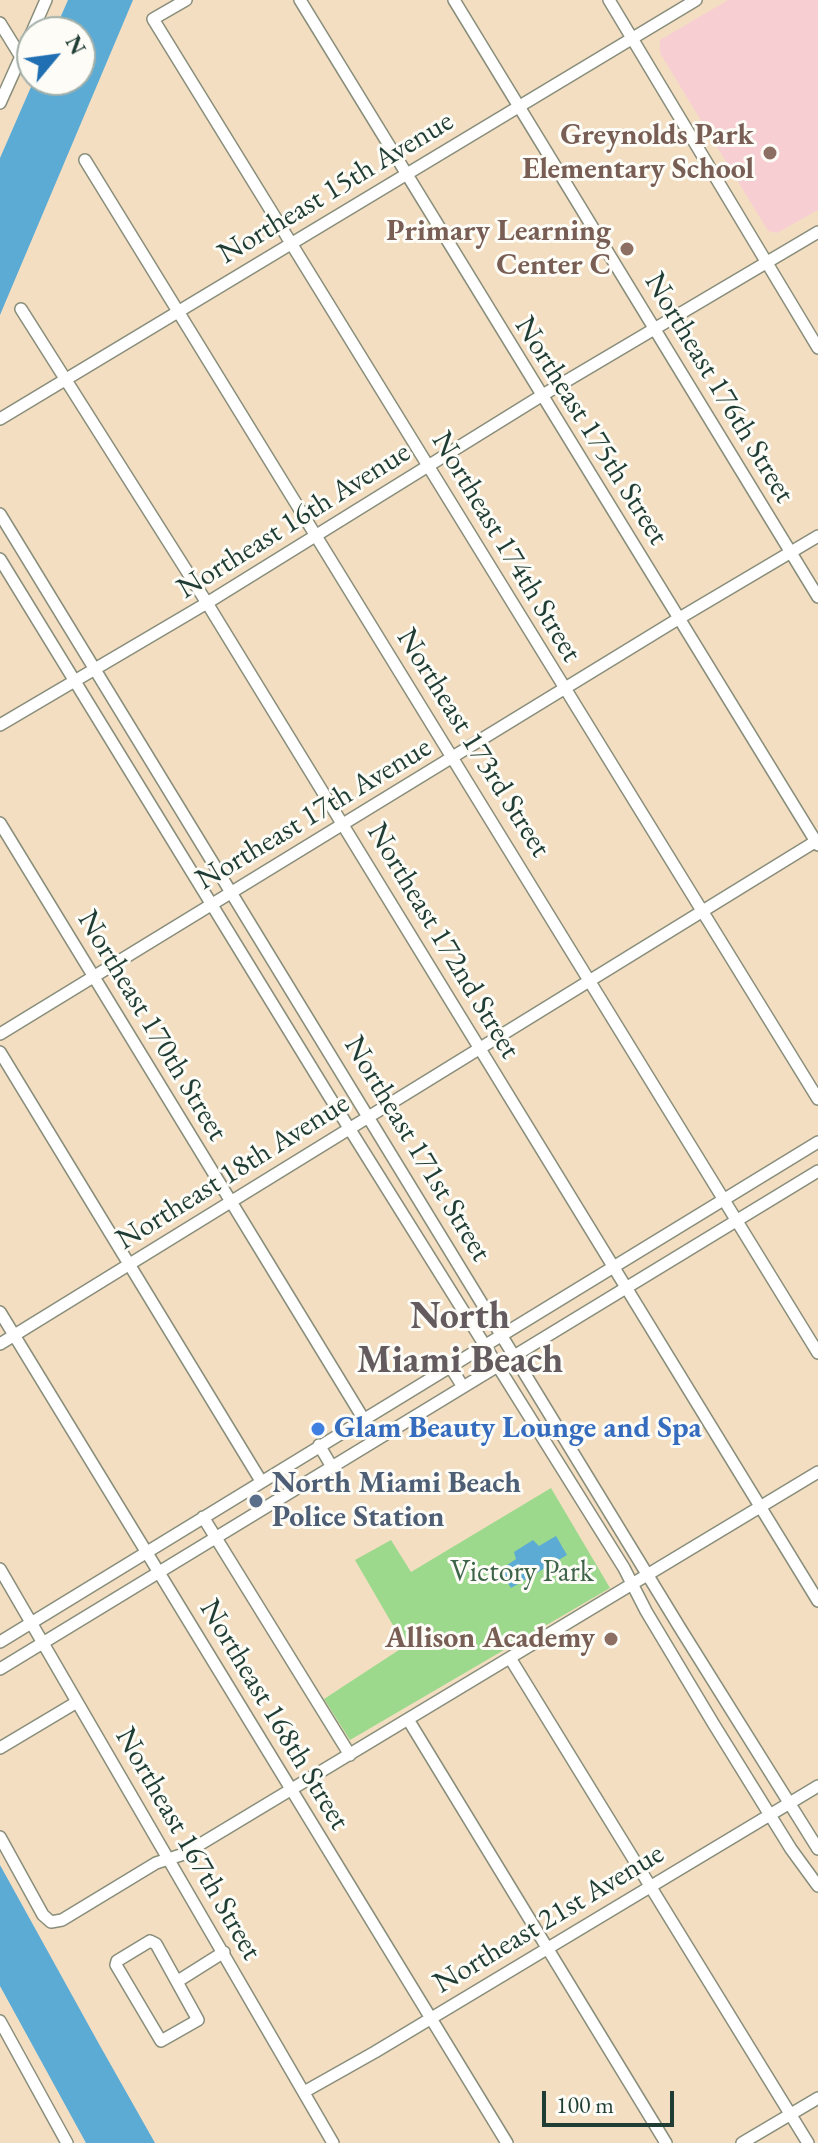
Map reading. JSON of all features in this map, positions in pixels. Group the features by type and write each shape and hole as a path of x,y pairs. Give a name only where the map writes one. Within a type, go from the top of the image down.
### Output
{"street":[{"name":"Northeast 174th Street","path":"186,0 153,19 818,1099"},
{"name":"Northeast 175th Street","path":"300,0 817,842"},
{"name":"Northeast 176th Street","path":"454,0 818,597"},
{"path":"609,0 818,348"},
{"name":"Northeast 15th Avenue","path":"0,419 696,0"},
{"path":"0,23 16,49"},
{"path":"2,101 16,69"},
{"name":"Northeast 173rd Street","path":"85,160 818,1353"},
{"name":"Northeast 16th Avenue","path":"0,725 207,603 655,327 818,232"},
{"name":"Northeast 172nd Street","path":"21,309 207,603 818,1601"},
{"name":"Northeast 171st Street","path":"0,514 818,1849"},
{"name":"Northeast 17th Avenue","path":"0,1034 818,536"},
{"name":"Northeast 171st Street","path":"0,559 211,905 499,1366 770,1815 818,1886"},
{"name":"Northeast 170th Street","path":"0,823 363,1418"},
{"name":"Northeast 18th Avenue","path":"0,1344 589,979 817,842"},
{"path":"0,1052 261,1481"},
{"path":"0,1642 818,1142"},
{"path":"0,1669 818,1171"},
{"path":"384,1184 402,1172"},
{"path":"440,1271 456,1261"},
{"name":"Northeast 168th Street","path":"0,1312 507,2143"},
{"path":"450,1366 463,1387"},
{"path":"319,1445 332,1467"},
{"path":"0,1837 43,1915 51,1922 62,1920 169,1857 184,1854 409,1721 818,1472"},
{"path":"203,1517 350,1755"},
{"name":"Northeast 167th Street","path":"0,1569 333,2143"},
{"path":"510,1658 808,2143"},
{"path":"0,1748 77,1702"},
{"path":"409,1721 666,2143"},
{"name":"Northeast 21st Avenue","path":"304,2092 818,1786"},
{"path":"153,1941 178,1981 198,2020 161,2041 116,1965 117,1961 153,1941"},
{"path":"178,1981 224,1952"},
{"path":"0,2021 67,2143"},
{"path":"742,2143 818,2098"}],"shaded area":[{"name":"Greynolds Park Elementary School","path":"728,0 818,0 818,210 777,233 768,231 660,53 660,40"}],"green space":[{"name":"Victory Park","path":"551,1488 610,1588 350,1740 324,1699 405,1646 355,1560 391,1540 411,1572"}],"water":[{"path":"68,0 133,0 96,88 96,16 61,16"},
{"path":"27,96 92,96 0,315 0,158"},
{"path":"556,1536 567,1555 511,1588 500,1570 516,1559 514,1552 533,1540 539,1546"},
{"path":"0,1865 155,2143 86,2143 0,1986"}],"place":[{"name":"Greynolds Park Elementary School","path":"770,153"},
{"name":"Primary Learning Center C","path":"627,249"},
{"name":"Glam Beauty Lounge and Spa","path":"318,1429"},
{"name":"North Miami Beach Police Station","path":"256,1501"},
{"name":"Allison Academy","path":"611,1639"}],"district":[{"name":"North Miami Beach","path":"460,1340"}]}
